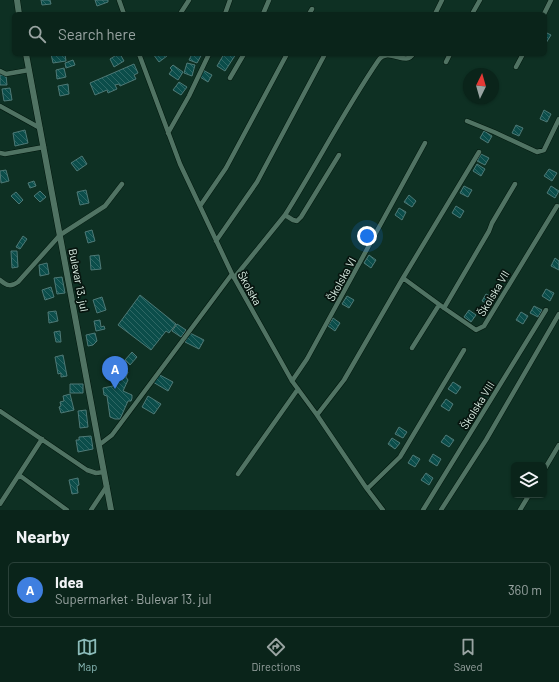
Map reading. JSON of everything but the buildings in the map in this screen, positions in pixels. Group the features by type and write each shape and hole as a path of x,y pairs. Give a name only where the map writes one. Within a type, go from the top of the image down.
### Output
{"street":[{"path":"17,0 19,12"},
{"path":"119,0 123,12"},
{"path":"181,12 189,0"},
{"path":"226,12 230,0"},
{"path":"264,12 269,0"},
{"path":"436,12 442,0"},
{"path":"473,12 480,0"},
{"path":"545,12 551,0"},
{"name":"Bulevar 13. jul","path":"26,56 111,510"},
{"name":"Školska","path":"140,56 180,164 233,276 292,381 383,510"},
{"path":"168,134 190,96 207,56"},
{"path":"230,78 243,56"},
{"path":"200,206 226,168 286,56"},
{"path":"216,241 257,182 324,56"},
{"path":"99,445 112,435 233,276 247,263 285,215 349,106 381,58 388,56"},
{"path":"395,56 406,59 411,56"},
{"path":"446,62 449,56"},
{"path":"516,67 522,56"},
{"path":"0,71 6,74 29,70"},
{"path":"0,106 40,128"},
{"path":"467,121 537,152 544,150 558,122"},
{"name":"Školska VI","path":"292,381 307,359 425,143"},
{"path":"0,153 5,154 44,147"},
{"path":"317,415 344,380 403,278 479,152"},
{"path":"285,215 293,220 301,218 339,155"},
{"path":"0,280 6,285 10,286 18,282 60,235 105,206 122,184"},
{"path":"444,308 515,184"},
{"name":"Školska VII","path":"403,278 476,330 484,326 557,206"},
{"path":"412,348 439,305"},
{"name":"Školska VIII","path":"423,510 546,310"},
{"path":"441,510 486,440 559,314"},
{"path":"367,489 400,456 464,350"},
{"path":"238,474 298,389"},
{"path":"1,413 87,470 96,473 104,472"},
{"path":"0,504 42,439"},
{"path":"547,465 559,445"},
{"path":"19,475 67,510"},
{"path":"91,510 107,486"},
{"path":"520,510 527,498"}],"place":[{"name":"Idea","path":"115,389"}]}
